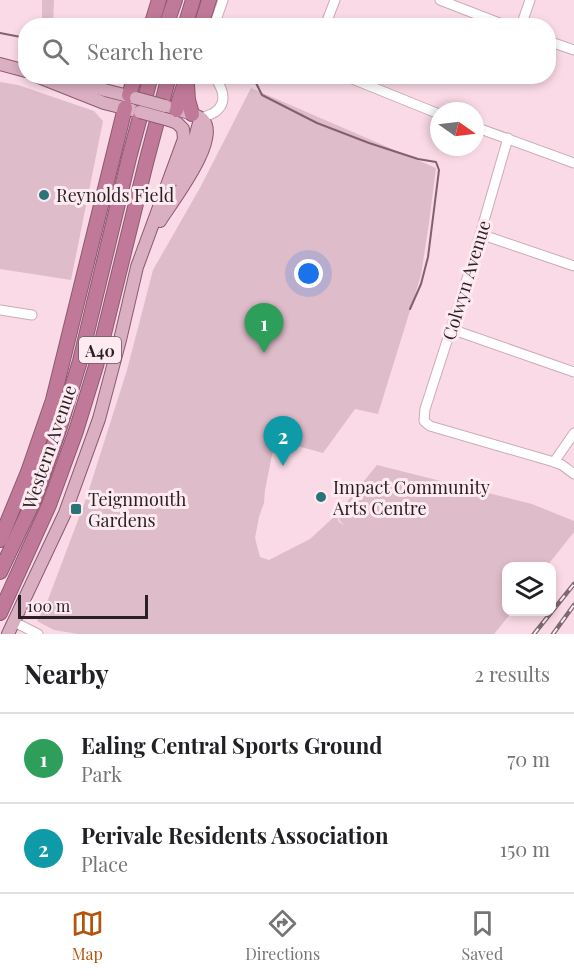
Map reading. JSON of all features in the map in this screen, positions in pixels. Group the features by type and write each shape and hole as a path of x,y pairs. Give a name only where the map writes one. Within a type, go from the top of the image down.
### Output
{"highway":[{"path":"153,18 159,0"},
{"path":"169,18 175,0"},
{"path":"187,18 193,0"},
{"path":"203,18 209,0"},
{"name":"A40","path":"0,540 28,472 53,400 131,103 134,84"},
{"name":"Western Avenue","path":"0,572 35,498 60,427 80,361 149,84"},
{"name":"Western Avenue","path":"0,613 50,505 76,431 96,366 167,84"},
{"path":"173,115 185,84"},
{"path":"187,84 188,100 197,116"}],"main road":[{"path":"0,64 18,69"},
{"path":"56,84 104,103 131,103"},
{"path":"73,84 173,115 197,116 207,127 208,132 199,160 146,245"},
{"path":"8,634 65,513 99,419 137,267 184,139 183,129 173,115"},
{"path":"158,211 187,159 199,123 197,116"}],"street":[{"path":"217,18 224,0"},
{"path":"328,18 335,0"},
{"path":"440,0 486,18"},
{"path":"524,18 530,0"},
{"path":"556,44 574,50"},
{"path":"197,116 215,113 223,102 224,96 219,84"},
{"path":"365,84 430,110"},
{"path":"484,129 574,163"},
{"name":"Colwyn Avenue","path":"508,138 425,409 424,421 430,426 554,462"},
{"path":"480,234 574,266"},
{"path":"0,310 32,315"},
{"path":"451,329 574,372"},
{"path":"574,433 554,462 574,474"},
{"path":"14,622 38,634"}],"shaded area":[{"path":"42,0 54,0 53,18 42,18"},
{"name":"Reynolds Field","path":"0,82 18,85 94,111 103,121 71,280 0,269"},
{"path":"251,88 436,168 421,275 378,414 355,409 323,453 275,440 264,503 255,538 260,557 269,560 310,539 336,515 339,522 345,526 337,514 377,465 532,504 574,521 574,532 550,562 502,562 502,616 509,616 494,634 78,634 54,630 37,621 46,605 86,499 127,370 153,270 201,186"}],"waterway":[{"path":"0,33 18,36"},
{"path":"256,84 262,95 317,123 369,143 418,159 436,162 439,170 428,257 421,284 410,309"}],"railway":[{"path":"534,634 574,584"},
{"path":"553,634 574,605"}],"place":[{"name":"Reynolds Field","path":"44,195"},
{"name":"Ealing Central Sports Ground","path":"264,353"},
{"name":"Perivale Residents Association","path":"283,466"},
{"name":"Impact Community Arts Centre","path":"321,497"},
{"name":"Teignmouth Gardens","path":"76,509"}]}
